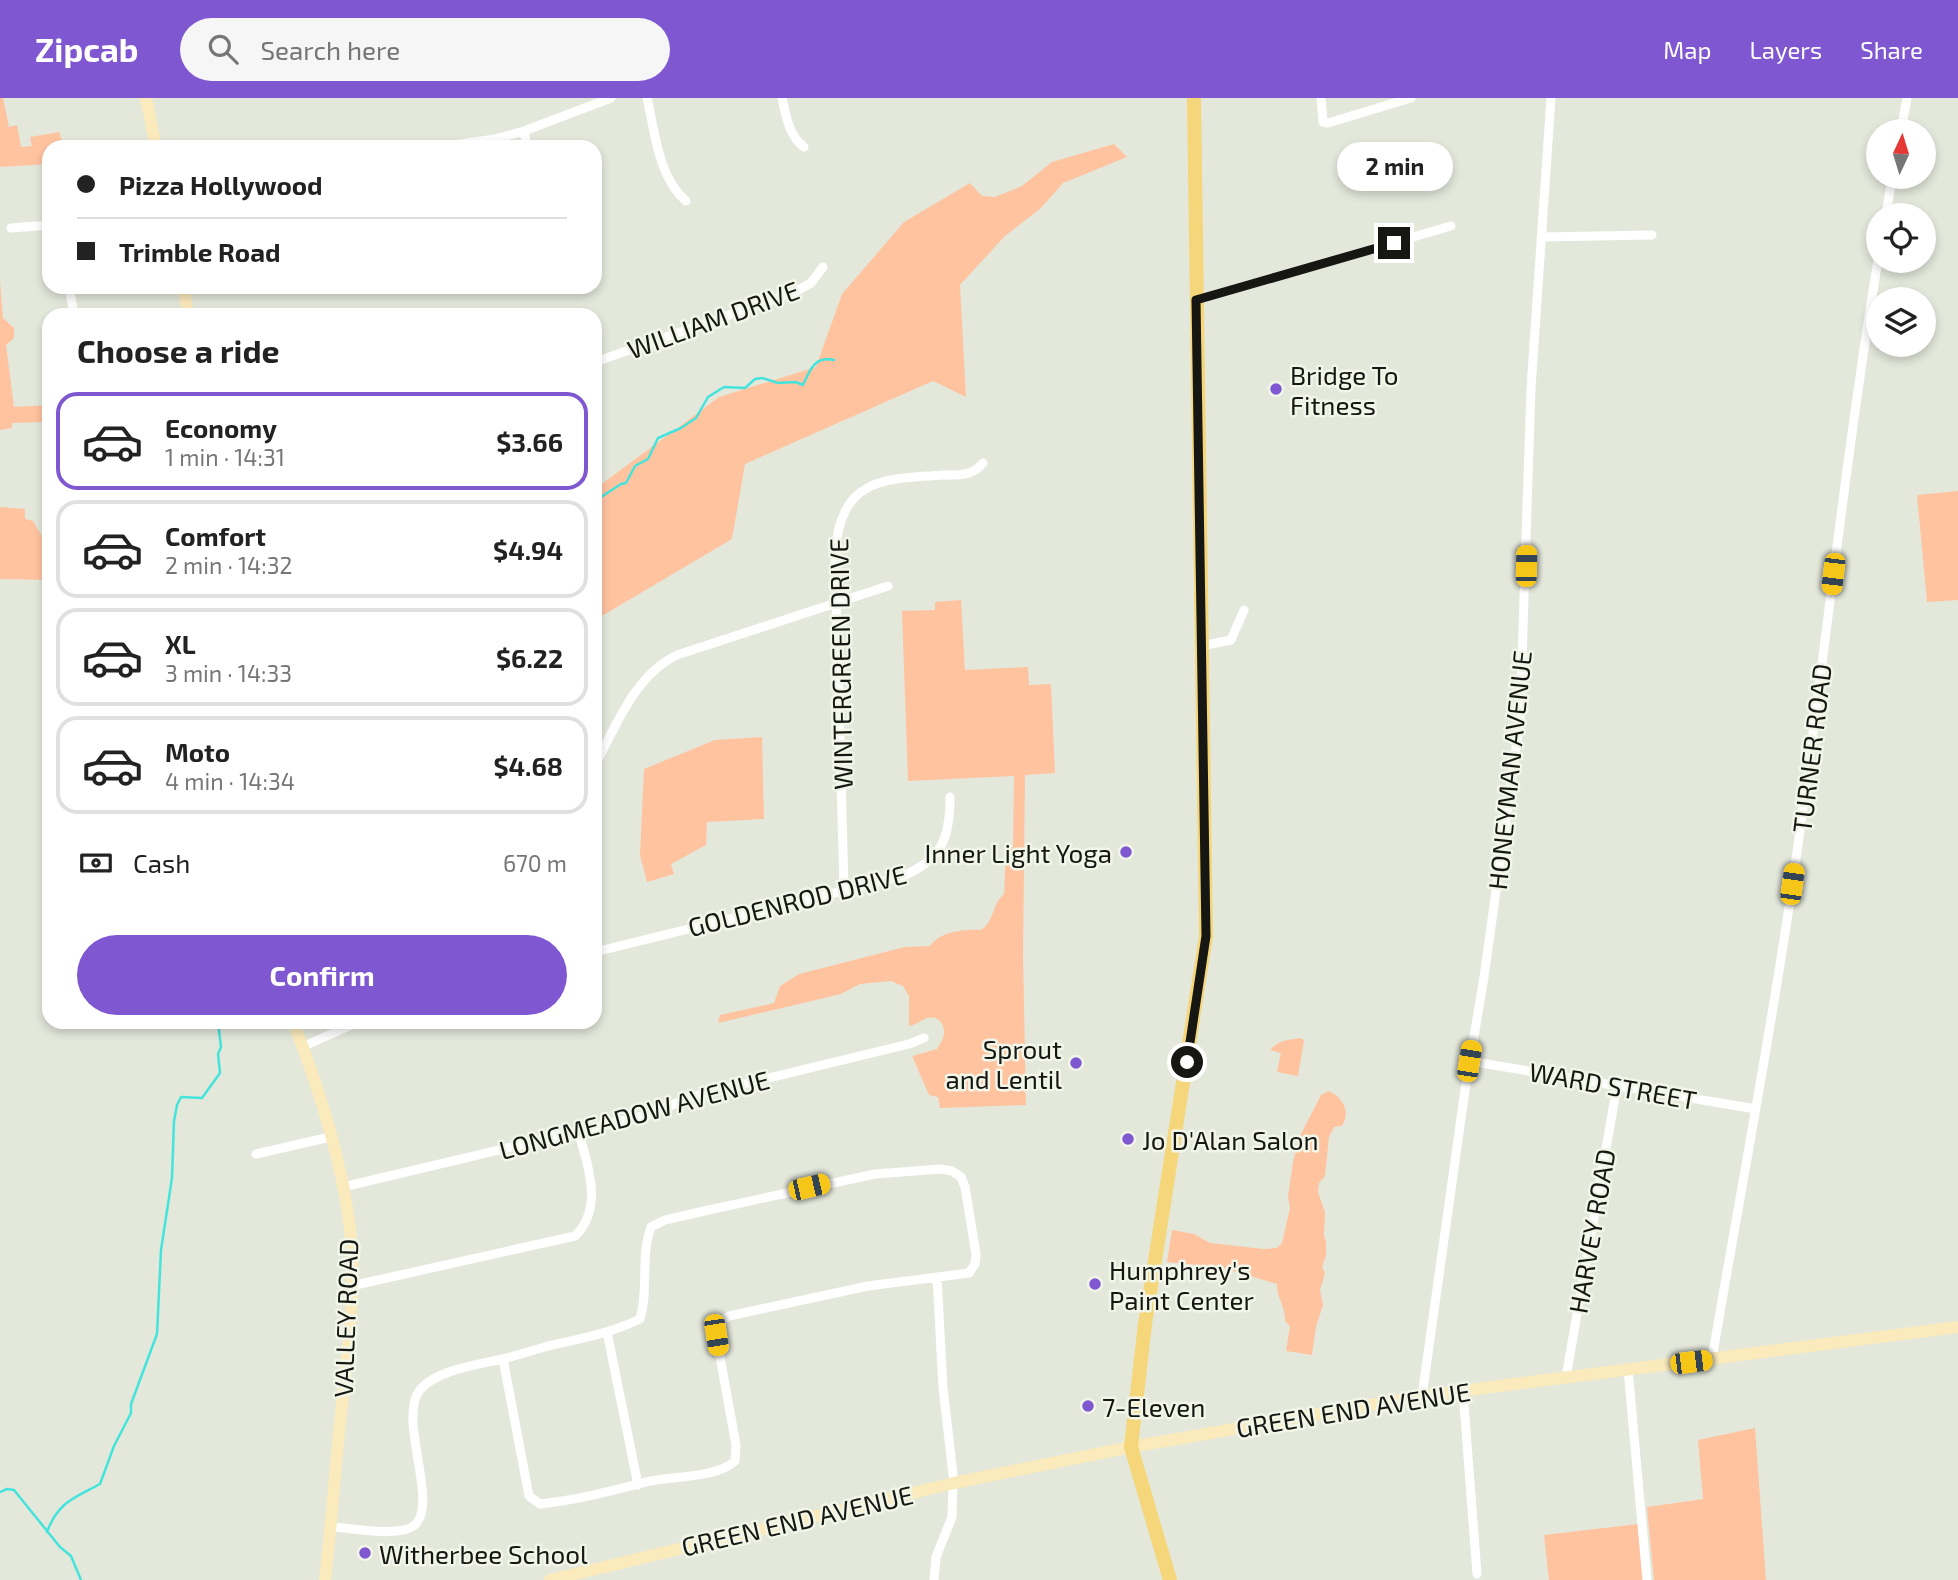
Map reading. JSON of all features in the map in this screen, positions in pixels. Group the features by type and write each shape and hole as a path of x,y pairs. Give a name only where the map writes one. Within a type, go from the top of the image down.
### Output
{"main road":[{"path":"146,98 155,140"},
{"path":"1170,1580 1130,1447 1145,1324 1206,936 1194,98"},
{"name":"VALLEY ROAD","path":"296,1029 343,1187 352,1252 326,1580"},
{"name":"GREEN END AVENUE","path":"550,1580 953,1483 1130,1447 1422,1396 1958,1327"}],"street":[{"path":"488,140 524,131 611,98"},
{"path":"647,98 667,177 674,191 686,201"},
{"path":"782,98 790,128 796,141 804,147"},
{"path":"1321,98 1323,122 1333,122 1412,98"},
{"name":"HONEYMAN AVENUE","path":"1422,1396 1520,719 1531,388 1551,98"},
{"path":"1904,119 1908,98"},
{"path":"524,131 526,140"},
{"path":"11,228 42,226"},
{"path":"1196,300 1451,226"},
{"path":"1541,237 1652,235"},
{"name":"WILLIAM DRIVE","path":"602,360 795,292 811,283 823,267"},
{"name":"TURNER ROAD","path":"1712,1359 1794,872 1849,446 1876,273"},
{"name":"WINTERGREEN DRIVE","path":"844,890 836,603 837,532 841,516 862,491 886,480 972,473 984,463"},
{"path":"602,753 641,683 663,662 677,655 888,586"},
{"path":"1202,646 1231,640 1244,610"},
{"name":"GOLDENROD DRIVE","path":"602,950 903,876 925,866 942,846 950,820 950,797"},
{"path":"302,1047 342,1029"},
{"name":"LONGMEADOW AVENUE","path":"343,1187 655,1112 679,1100 925,1038"},
{"name":"WARD STREET","path":"1469,1061 1756,1109"},
{"name":"HARVEY ROAD","path":"1566,1377 1617,1086"},
{"path":"351,1286 575,1236 584,1227 592,1200 592,1184 578,1131"},
{"path":"256,1154 330,1137"},
{"path":"331,1527 397,1531 411,1528 417,1523 423,1495 411,1419 418,1393 429,1381 459,1369 607,1332 640,1318 645,1303 645,1241 651,1227 665,1220 875,1174 941,1169 952,1171 961,1177 970,1211 976,1255 975,1264 969,1273 868,1286 729,1316 715,1328 736,1445 736,1461 730,1465 561,1502 540,1504 529,1496 503,1359"},
{"path":"934,1580 936,1557 952,1517 953,1483 943,1388 937,1277"},
{"path":"607,1332 638,1485"},
{"path":"1628,1369 1647,1580"},
{"path":"1463,1391 1477,1574"}],"shaded area":[{"path":"0,98 3,98 9,127 17,125 21,147 32,146 30,137 59,132 62,140 42,140 42,164 0,167"},
{"path":"1114,144 1127,157 1063,183 1041,208 1004,237 960,285 966,397 933,381 745,464 732,539 602,616 602,484 719,397 816,367 842,294 904,222 970,183 982,196 995,197 1022,186 1052,162"},
{"path":"0,281 3,318 14,328 14,338 6,345 14,407 42,405 42,422 12,423 12,428 0,430"},
{"path":"1958,491 1958,600 1927,602 1917,495"},
{"path":"0,507 25,509 25,519 33,521 42,536 42,580 0,579"},
{"path":"961,600 965,670 1028,667 1029,685 1051,684 1055,773 1025,775 1023,955 1026,1105 940,1108 938,1097 929,1095 912,1056 937,1049 943,1037 943,1025 939,1020 929,1018 909,1026 909,996 903,986 891,981 860,984 841,994 718,1023 720,1015 774,1003 780,986 799,974 905,947 930,946 946,934 981,930 989,922 997,902 1004,894 1006,853 1013,847 1014,776 908,781 902,611 935,610 935,602"},
{"path":"762,737 764,819 707,822 706,845 671,864 674,874 647,882 640,855 644,769 715,740"},
{"path":"1300,1038 1304,1040 1298,1076 1277,1072 1281,1053 1270,1050 1280,1042"},
{"path":"1329,1091 1342,1101 1346,1115 1342,1126 1334,1127 1329,1137 1325,1176 1319,1183 1318,1192 1325,1212 1326,1256 1320,1290 1323,1305 1316,1327 1312,1355 1286,1351 1290,1326 1285,1321 1277,1284 1223,1268 1167,1262 1172,1230 1194,1234 1210,1243 1264,1249 1277,1248 1282,1243 1290,1208 1288,1197 1299,1138 1321,1095"},
{"path":"1755,1428 1766,1580 1654,1580 1647,1507 1703,1499 1698,1440"},
{"path":"1638,1524 1643,1580 1549,1580 1544,1535"}],"waterway":[{"path":"602,496 626,483 635,466 648,459 658,438 696,418 708,397 724,387 745,388 755,379 762,378 778,383 796,382 803,385 817,362 834,360"},
{"path":"47,1532 62,1507 100,1484 114,1446 131,1413 131,1404 157,1334 161,1250 172,1178 177,1105 181,1097 202,1098 220,1073 219,1029"},
{"path":"0,1492 14,1490 60,1547 71,1556 81,1580"}],"place":[{"name":"Bridge To Fitness","path":"1276,389"},
{"name":"Inner Light Yoga","path":"1126,852"},
{"name":"Sprout and Lentil","path":"1076,1063"},
{"name":"Jo D'Alan Salon","path":"1128,1139"},
{"name":"Humphrey's Paint Center","path":"1095,1284"},
{"name":"7-Eleven","path":"1088,1406"},
{"name":"Witherbee School","path":"365,1553"}],"route":[{"path":"1187,1062 1206,936 1196,300 1394,243"}]}
